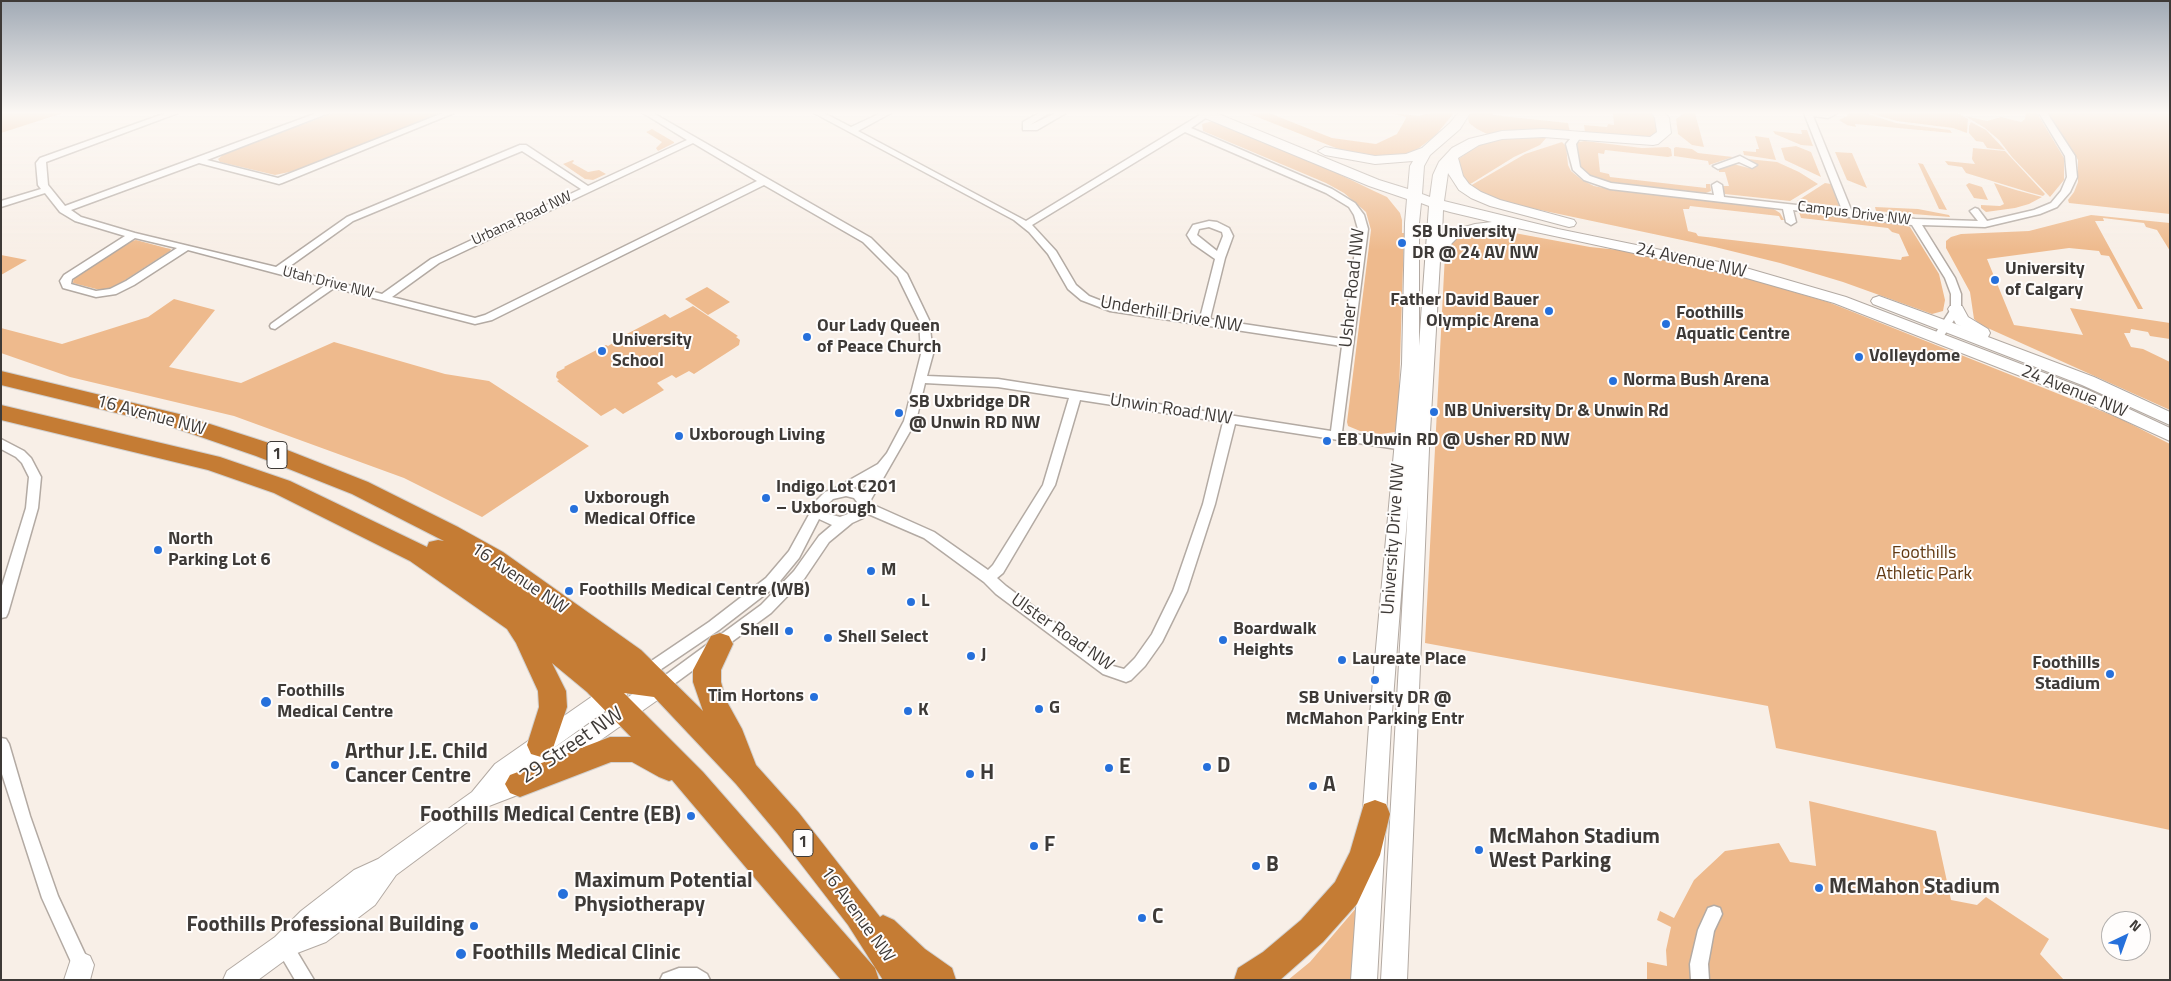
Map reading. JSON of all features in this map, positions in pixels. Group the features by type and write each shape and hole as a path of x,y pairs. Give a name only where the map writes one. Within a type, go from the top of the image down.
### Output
{"highway":[{"name":"16 Avenue NW","path":"1,378 170,419 264,450 360,488 449,532 494,560 631,658 634,690 693,781 862,980"},
{"name":"16 Avenue NW","path":"8,415 212,463 282,487 419,554 548,644 634,690 746,775 788,823 859,914 903,980"},
{"path":"212,463 246,467 300,481 406,531 508,592 634,690"},
{"path":"503,612 526,636 552,691 553,707 540,745"},
{"path":"720,644 707,670 707,682 713,703 728,729 746,775"},
{"path":"520,784 592,755 622,748 636,750 693,781"},
{"path":"1250,980 1275,964 1312,931 1346,893 1365,855 1375,814"},
{"path":"859,914 884,932 913,960 940,980"}],"street":[{"name":"Utah Drive NW","path":"46,159 41,163 43,185 63,210 78,219 133,236 186,247 476,321 488,318 764,181"},
{"path":"63,210 201,159"},
{"path":"198,160 279,182 337,159"},
{"path":"278,270 350,219 495,159"},
{"path":"541,159 588,189"},
{"name":"Urbana Road NW","path":"385,297 435,261 653,159"},
{"path":"726,159 867,240 903,276 924,320 927,354 922,379 910,421 892,455 882,467 858,515 841,522 828,520 824,517 820,508"},
{"name":"Underhill Drive NW","path":"906,159 986,201 1026,225 1052,253 1072,287 1085,298 1110,308 1348,343"},
{"path":"1026,225 1136,159"},
{"name":"Usher Road NW","path":"1255,159 1329,191 1352,205 1359,215 1363,229 1336,436"},
{"path":"1314,159 1394,200 1403,209 1412,235"},
{"name":"24 Avenue NW","path":"1314,159 1374,183 1416,191"},
{"name":"24 Avenue NW","path":"1344,159 1436,198 1558,233 1714,265 1780,281 2025,357 2119,394 2170,418"},
{"path":"1369,159 1395,159"},
{"name":"University Drive NW","path":"1394,980 1411,447 1412,235 1417,166 1422,159"},
{"name":"University Drive NW","path":"1364,980 1380,725 1432,261 1436,198 1441,170 1448,159"},
{"path":"1451,159 1456,177 1464,187 1476,195 1495,203 1574,225"},
{"name":"Campus Drive NW","path":"1576,159 1576,168 1586,178 1622,188 1915,222 1986,224 2037,212 2054,205 2066,192 2072,177 2070,159"},
{"path":"1718,166 1740,159 1752,165"},
{"path":"1828,159 1848,214"},
{"path":"1717,185 1720,199"},
{"path":"1,204 46,190"},
{"name":"24 Avenue NW","path":"1436,198 1487,206 1745,259 1863,295 2170,435"},
{"path":"1786,207 1791,222"},
{"path":"1975,211 1986,224"},
{"path":"1915,222 1953,283 1956,294 1956,308 1962,320 2025,357"},
{"path":"1432,261 1446,240 1452,235 1480,227 1516,227 1558,233"},
{"path":"133,236 68,277 65,281 67,286 96,294 112,292 130,283 186,247"},
{"path":"1204,322 1220,258"},
{"path":"275,326 333,284"},
{"path":"1942,332 1956,308"},
{"name":"Unwin Road NW","path":"922,379 998,383 1411,447"},
{"path":"989,578 998,569 1049,485 1076,395"},
{"name":"Ulster Road NW","path":"863,504 929,535 989,578 1001,590 1108,670 1126,676 1140,662 1157,638 1180,591 1210,504 1230,419"},
{"path":"1,443 20,454 27,461 35,476 32,508 1,613"},
{"path":"634,690 772,582 794,554 824,499 882,467"},
{"path":"835,492 853,492 858,495 863,504"},
{"path":"634,690 720,644 766,609 799,575 824,539 847,520"},
{"name":"29 Street NW","path":"480,799 502,771 540,745 634,690"},
{"name":"29 Street NW","path":"236,980 284,946 317,933 366,897 387,867 480,799 520,784 634,690"},
{"path":"1,744 22,816 50,898 82,975"},
{"path":"1700,980 1699,964 1706,930 1714,914"},
{"path":"284,946 305,980"},
{"path":"669,980 679,977 698,977 701,980"}],"green space":[{"path":"218,159 325,159 294,171 275,175 220,162"},
{"path":"1269,159 1306,159 1316,163 1387,197 1400,213 1402,220 1402,233 1404,233 1398,426 1395,432 1381,434 1360,431 1348,426 1371,230 1366,212 1344,193 1326,183"},
{"path":"1511,159 1468,185 1463,179 1458,166 1459,160 1457,160"},
{"path":"1517,159 1567,159 1571,171 1582,180 1594,186 1613,190 1772,208 1780,213 1784,220 1781,220 1779,216 1690,206 1689,209 1683,209 1688,231 1696,233 1698,236 1901,260 1902,257 1909,256 1899,234 1892,232 1888,228 1801,218 1799,212 1896,222 1910,227 1939,274 1945,300 1943,311 1932,314 1843,282 1780,263 1715,247 1507,203 1494,199 1470,186"},
{"path":"1578,159 1599,159 1600,172 1609,174 1610,177 1706,188 1706,184 1710,184 1711,191 1703,194 1610,184 1585,172 1579,165"},
{"path":"1693,159 1728,159 1709,165 1708,161"},
{"path":"1748,159 1777,162 1799,172 1818,184 1790,201 1725,194 1722,186 1729,186 1725,172 1719,172 1719,169 1733,164 1749,168 1756,165"},
{"path":"1814,159 1821,177 1785,160"},
{"path":"1838,159 1854,159 1867,188 1847,180"},
{"path":"1972,159 2012,159 2045,194 2043,196 1966,173 1962,167 1948,165 1945,161 1975,164"},
{"path":"2014,159 2064,159 2064,180 2050,197"},
{"path":"2170,159 2170,214 2069,203 2068,200 2078,182 2078,160"},
{"path":"573,160 572,163 588,172 599,170 606,174 593,180 585,179 563,164"},
{"path":"1918,163 1923,164 1947,210 1939,209"},
{"path":"1825,183 1831,184 1839,206 1797,201"},
{"path":"1969,183 1982,187 1988,200 1974,198 1966,185"},
{"path":"1994,183 2042,197 2029,204 2015,208 1986,212 1981,208 1981,205 2000,206 2004,204"},
{"path":"1875,207 1918,209 1949,215 1950,217 1876,211"},
{"path":"2091,215 2170,223 2170,251 2157,230 2146,227 2144,223 2103,218 2104,221 2095,221 2143,309 2138,309 2109,256 2101,255 2099,251 2069,248 1987,259 2014,325 2083,335 2070,308 2170,323 2170,339 2150,336 2148,332 2131,329 2130,333 2124,333 2131,347 2143,349 2170,362 2170,410 1981,325 1974,319 1970,292 1946,248 1946,241 1951,237 1961,234 2029,231"},
{"name":"Foothills Athletic Park","path":"1509,232 1590,247 1619,250 1746,278 1828,302 2119,418 2170,444 2170,830 1776,748 1768,706 1425,643 1445,254 1449,246 1459,237"},
{"path":"136,240 171,249 113,288 100,290 73,283 74,276 128,242"},
{"path":"1,255 27,260 1,275"},
{"path":"707,287 730,302 708,315 685,299"},
{"path":"174,299 215,310 169,367 241,383 334,342 445,374 489,381 589,446 482,517 404,478 234,416 70,377 1,353 1,328 62,344 148,317"},
{"path":"693,306 738,336 736,337 740,340 739,345 694,374 689,371 676,378 672,375 657,383 664,390 623,414 615,408 601,416 557,381 559,380 556,377 557,372 564,367 618,340 624,344 629,341 623,336 665,314 670,318"},
{"name":"McMahon Stadium","path":"1809,801 1936,831 1951,900 1977,905 1986,897 2049,939 2040,954 2064,980 1647,980 1647,962 1667,966 1666,950 1671,927 1657,920 1660,911 1674,918 1694,880 1725,851 1779,843 1790,862 1816,866"},
{"path":"1357,907 1356,980 1288,980 1310,962"}],"place":[{"name":"SB University DR @ 24 AV NW","path":"1402,243"},
{"name":"University of Calgary","path":"1995,280"},
{"name":"Father David Bauer Olympic Arena","path":"1549,311"},
{"name":"Foothills Aquatic Centre","path":"1666,324"},
{"name":"Our Lady Queen of Peace Church","path":"807,337"},
{"name":"University School","path":"602,351"},
{"name":"Volleydome","path":"1859,357"},
{"name":"Norma Bush Arena","path":"1613,381"},
{"name":"NB University Dr & Unwin Rd","path":"1434,412"},
{"name":"SB Uxbridge DR @ Unwin RD NW","path":"899,413"},
{"name":"Uxborough Living","path":"679,436"},
{"name":"EB Unwin RD @ Usher RD NW","path":"1327,441"},
{"name":"Indigo Lot C201 – Uxborough","path":"766,498"},
{"name":"Uxborough Medical Office","path":"574,509"},
{"name":"North Parking Lot 6","path":"158,550"},
{"name":"M","path":"871,571"},
{"name":"Foothills Medical Centre (WB)","path":"569,591"},
{"name":"L","path":"911,602"},
{"name":"Shell","path":"789,631"},
{"name":"Shell Select","path":"828,638"},
{"name":"Boardwalk Heights","path":"1223,640"},
{"name":"J","path":"971,656"},
{"name":"Laureate Place","path":"1342,660"},
{"name":"Foothills Stadium","path":"2110,674"},
{"name":"SB University DR @ McMahon Parking Entr","path":"1375,680"},
{"name":"Tim Hortons","path":"814,697"},
{"name":"Foothills Medical Centre","path":"266,702"},
{"name":"G","path":"1039,709"},
{"name":"K","path":"908,711"},
{"name":"Arthur J.E. Child Cancer Centre","path":"335,765"},
{"name":"D","path":"1207,767"},
{"name":"E","path":"1109,768"},
{"name":"H","path":"970,774"},
{"name":"A","path":"1313,786"},
{"name":"Foothills Medical Centre (EB)","path":"691,816"},
{"name":"F","path":"1034,846"},
{"name":"McMahon Stadium West Parking","path":"1479,850"},
{"name":"B","path":"1256,866"},
{"name":"McMahon Stadium","path":"1819,888"},
{"name":"Maximum Potential Physiotherapy","path":"563,894"},
{"name":"C","path":"1142,918"},
{"name":"Foothills Professional Building","path":"474,926"},
{"name":"Foothills Medical Clinic","path":"461,954"}]}
